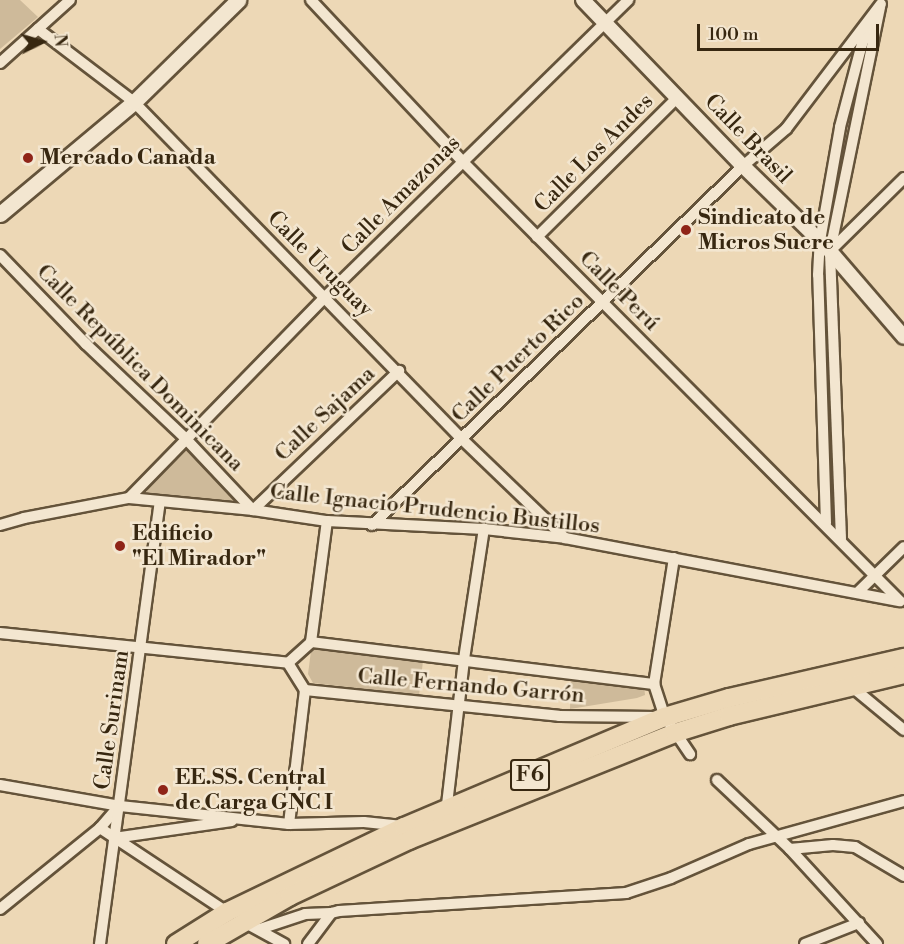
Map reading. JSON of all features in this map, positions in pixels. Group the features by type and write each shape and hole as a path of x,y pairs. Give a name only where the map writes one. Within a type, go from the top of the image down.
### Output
{"highway":[{"name":"F6","path":"449,818 665,717 729,699 904,658"},
{"name":"F6","path":"176,944 227,912 407,833 675,733 729,716 904,674"},
{"name":"F6","path":"207,944 251,925 290,896 407,833"}],"main road":[{"path":"0,214 134,102 238,0"}],"street":[{"path":"0,63 70,0"},
{"name":"Calle Perú","path":"310,0 463,162 826,523 902,604"},
{"name":"Calle Brasil","path":"583,0 743,166 825,246 901,328"},
{"name":"Calle Amazonas","path":"129,498 324,298 628,0"},
{"path":"826,523 818,275 825,246 840,127 862,44 880,1"},
{"name":"Calle Puerto Rico","path":"372,525 743,166 786,129 880,1"},
{"name":"Calle Uruguay","path":"38,29 134,102 324,298 399,371 462,439 565,538"},
{"name":"Calle Los Andes","path":"537,237 678,97"},
{"path":"825,246 904,178"},
{"path":"825,246 841,539"},
{"name":"Calle República Dominicana","path":"0,255 86,344 186,439 253,510"},
{"name":"Calle Sajama","path":"253,510 399,371"},
{"name":"Calle Ignacio Prudencio Bustillos","path":"0,525 24,518 129,498 372,525 484,529 565,538 858,592 902,604"},
{"name":"Calle Surinam","path":"100,944 142,649 160,502"},
{"path":"0,633 288,663 311,642 327,521"},
{"path":"449,818 458,705 484,529"},
{"path":"858,592 904,547"},
{"path":"674,558 654,684 665,717 690,754"},
{"name":"Calle Fernando Garrón","path":"311,642 654,684"},
{"path":"288,663 305,690 289,824"},
{"path":"851,686 904,730"},
{"name":"Calle Fernando Garrón","path":"305,690 559,716 665,717"},
{"path":"717,780 790,849 877,944"},
{"path":"0,785 120,806 254,818 289,824 364,822 407,833"},
{"path":"251,925 305,914 626,893 671,878 749,844 904,801"},
{"path":"0,909 100,828 120,806"},
{"path":"114,838 254,818"},
{"path":"100,828 227,912 284,944"},
{"path":"790,849 833,844 855,847 904,876"},
{"path":"308,944 331,914"},
{"path":"805,944 859,923"}],"shaded area":[{"path":"0,0 20,0 38,17 0,49"},
{"path":"182,449 187,449 237,501 234,506 147,493 146,486"},
{"path":"317,649 423,661 419,695 313,683 308,674 311,651"},
{"path":"571,675 644,685 645,695 570,709"}],"place":[{"name":"Mercado Canada","path":"28,158"},
{"name":"Sindicato de Micros Sucre","path":"686,230"},
{"name":"Edificio \"El Mirador\"","path":"120,546"},
{"name":"EE.SS. Central de Carga GNC I","path":"163,790"}]}
